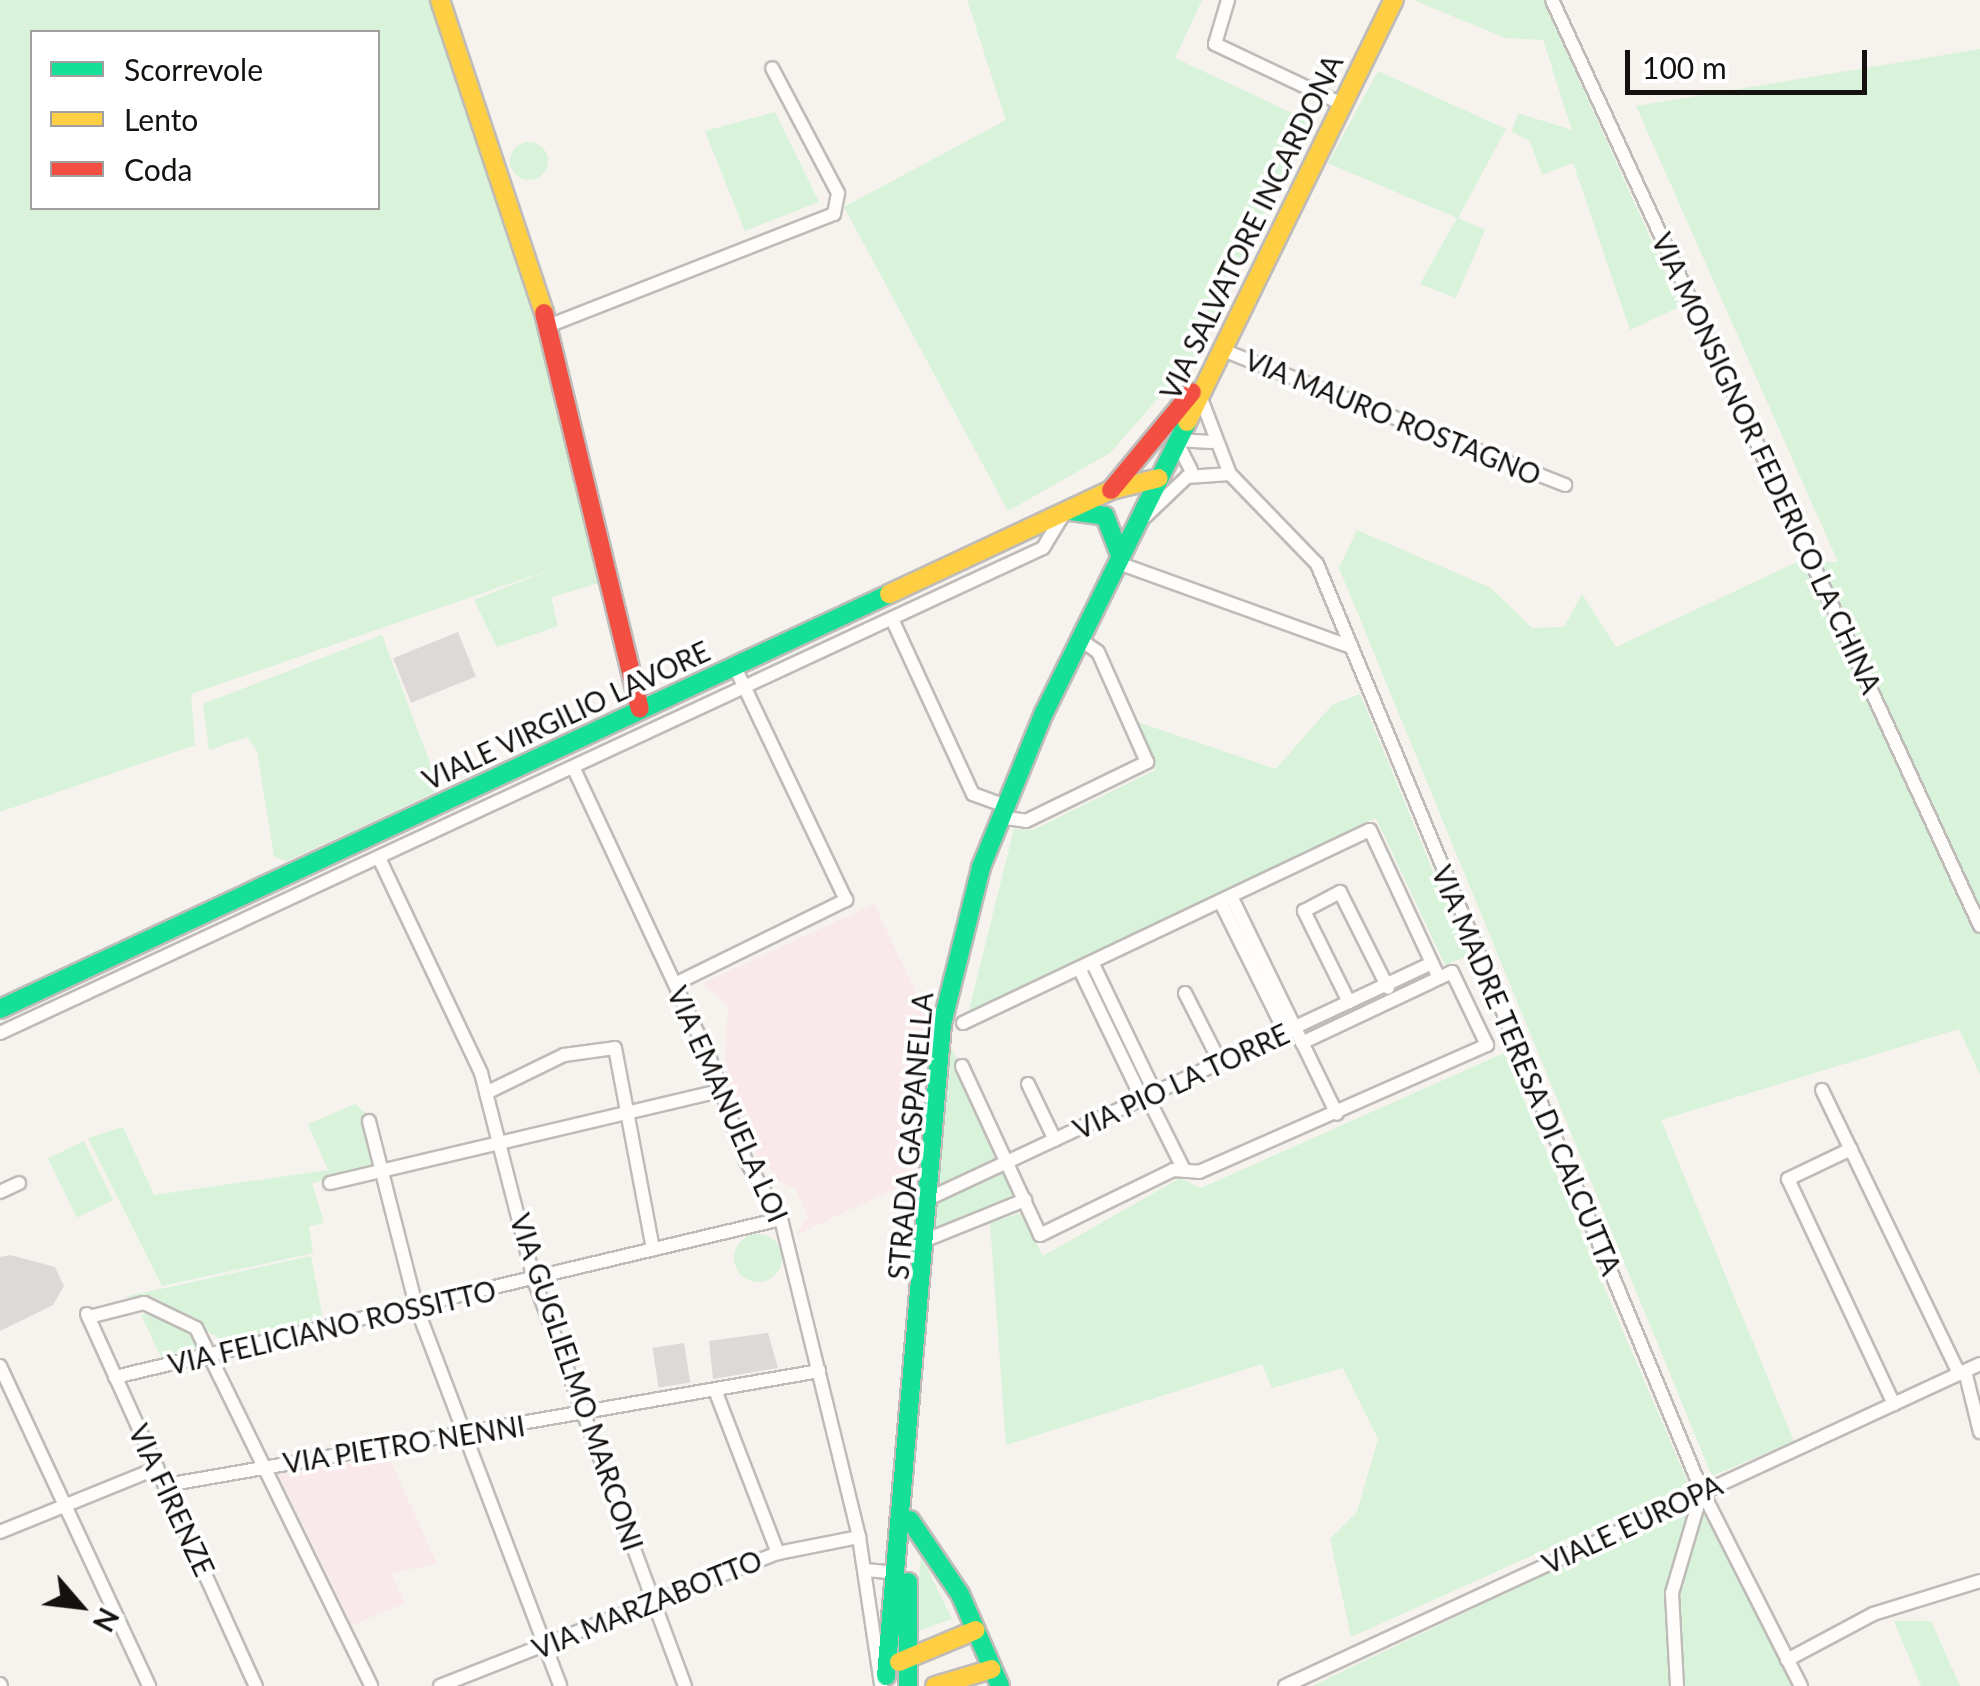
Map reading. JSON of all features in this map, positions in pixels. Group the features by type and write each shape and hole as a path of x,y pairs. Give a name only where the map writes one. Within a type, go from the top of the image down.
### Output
{"street":[{"path":"440,0 548,326 640,709"},
{"path":"1228,0 1215,44 1344,105"},
{"name":"VIA SALVATORE INCARDONA","path":"1159,478 1394,0"},
{"name":"VIA MONSIGNOR FEDERICO LA CHINA","path":"1552,0 1980,926"},
{"path":"548,326 834,214 838,193 772,68"},
{"path":"1111,490 1217,356"},
{"name":"VIA MAURO ROSTAGNO","path":"1217,356 1565,485"},
{"name":"VIA MADRE TERESA DI CALCUTTA","path":"1200,392 1212,442 1230,474 1317,564 1702,1490 1801,1686"},
{"path":"1176,440 1212,442"},
{"path":"1176,440 1197,471"},
{"path":"1132,533 1170,490 1197,471"},
{"path":"1159,478 1197,471 1230,474"},
{"name":"VIALE VIRGILIO LAVORE","path":"0,1009 1111,490 1159,478"},
{"name":"STRADA GASPANELLA","path":"892,1681 942,1024 1002,811 1159,478"},
{"path":"0,1033 1043,548 1066,511 1105,516 1120,537 1118,563 1351,646"},
{"path":"892,619 973,794 1026,820 1147,762 1098,652 1081,640"},
{"path":"675,984 846,900 734,667"},
{"name":"VIA EMANUELA LOI","path":"574,769 781,1218 892,1681"},
{"path":"963,1023 1370,830 1439,978"},
{"path":"346,848 355,869"},
{"name":"VIA GUGLIELMO MARCONI","path":"378,858 486,1093 534,1280 685,1686"},
{"path":"1349,1002 1304,911 1340,892 1394,999"},
{"path":"1226,898 1337,1114"},
{"name":"VIA PIO LA TORRE","path":"930,1198 1432,962"},
{"path":"1086,965 1184,1170"},
{"path":"962,1066 1040,1236 1184,1170 1199,1172 1337,1114 1487,1045 1452,972 1302,1043"},
{"path":"1185,993 1220,1062"},
{"path":"486,1093 564,1055 615,1048 653,1249"},
{"path":"1028,1084 1055,1140"},
{"path":"330,1182 719,1090"},
{"path":"1822,1090 1962,1372 1980,1432"},
{"path":"369,1120 416,1306 560,1686"},
{"path":"1850,1149 1788,1179 1894,1404"},
{"path":"0,1192 19,1183"},
{"path":"926,1240 1024,1200"},
{"name":"VIA FELICIANO ROSSITTO","path":"116,1377 781,1218"},
{"name":"VIA FIRENZE","path":"211,1356 172,1311 144,1303 88,1315 256,1686"},
{"path":"211,1356 371,1686"},
{"name":"VIALE EUROPA","path":"1285,1686 1980,1364"},
{"path":"0,1366 149,1686"},
{"name":"VIA PIETRO NENNI","path":"166,1485 820,1372"},
{"path":"715,1390 778,1553"},
{"path":"0,1532 158,1468"},
{"name":"STRADA GASPANELLA","path":"892,1681 905,1655 909,1481"},
{"path":"1677,1686 1672,1593 1702,1490"},
{"path":"910,1520 976,1630 996,1677 935,1686"},
{"name":"VIA MARZABOTTO","path":"440,1686 778,1553 858,1538"},
{"path":"865,1570 898,1573"},
{"path":"1787,1660 1873,1614 1980,1581"},
{"path":"905,1655 976,1630"}],"shaded area":[{"path":"874,904 932,1026 920,1177 796,1235 808,1217 796,1189 774,1179 766,1158 759,1161 724,1071 728,1007 703,983"},
{"path":"389,1458 437,1564 391,1573 405,1603 352,1625 278,1474"}],"green space":[{"path":"0,0 432,0 504,213 606,581 551,597 558,626 497,647 474,600 555,568 191,694 195,745 0,812"},
{"path":"967,0 1202,0 1175,58 1309,121 1196,355 1110,453 1008,511 844,207 1006,120"},
{"path":"1413,0 1543,0 1681,306 1630,330 1573,163 1542,175 1530,141 1512,132 1518,113 1572,130 1543,40 1506,38"},
{"path":"1980,49 1980,1075 1959,1029 1661,1120 1794,1441 1712,1476 1339,568 1357,530 1491,588 1532,628 1564,627 1582,594 1616,647 1797,562 1838,562 1636,106"},
{"path":"1378,71 1506,129 1458,218 1485,230 1456,298 1420,284 1457,218 1328,163"},
{"path":"775,112 819,202 745,231 705,131"},
{"path":"529,142 543,147 548,161 543,175 529,180 515,175 510,161 515,147"},
{"path":"382,635 440,790 287,861 274,857 257,751 247,737 209,750 203,704"},
{"path":"1360,694 1468,956 1445,965 1376,818 968,1014 1014,829 1033,830 1155,770 1138,722 1276,769 1332,705"},
{"path":"947,1038 1021,1199 930,1235"},
{"path":"1504,1053 1689,1485 1351,1637 1330,1539 1357,1512 1378,1439 1343,1368 1272,1388 1262,1364 1006,1445 990,1223 1020,1213 1043,1256 1180,1178 1201,1188"},
{"path":"355,1104 367,1114 378,1168 312,1183 324,1223 309,1226 313,1253 162,1286 88,1138 123,1127 154,1195 328,1170 308,1124"},
{"path":"84,1141 113,1200 77,1218 48,1159"},
{"path":"758,1234 775,1241 782,1258 775,1275 758,1282 741,1275 734,1258 741,1241"},
{"path":"311,1256 323,1319 241,1339 218,1338 158,1299 124,1297"},
{"path":"151,1312 175,1320 200,1347 161,1357 141,1315"},
{"path":"1686,1507 1703,1512 1793,1686 1312,1686"},
{"path":"921,1556 952,1619 915,1632"},
{"path":"1894,1621 1931,1621 1960,1686 1921,1686"}],"building":[{"path":"458,632 476,677 411,703 393,658"},
{"path":"10,1255 55,1267 64,1286 53,1305 0,1331 0,1257"},
{"path":"768,1333 778,1368 713,1379 709,1341"},
{"path":"684,1343 690,1383 659,1388 652,1348"}],"traffic: fast":[{"path":"886,1676 942,1024 981,867 1044,713 1187,422"},
{"path":"1071,511 1105,516 1120,555"},
{"path":"0,1009 889,594"},
{"path":"910,1520 960,1594 1000,1686"},
{"path":"908,1582 908,1686"}],"traffic: slow":[{"path":"440,0 544,313"},
{"path":"1187,422 1394,0"},
{"path":"889,594 1111,490 1159,478"},
{"path":"899,1662 976,1630"},
{"path":"935,1686 992,1669"}],"traffic: jam":[{"path":"544,313 640,709"},
{"path":"1111,490 1192,392"}]}
